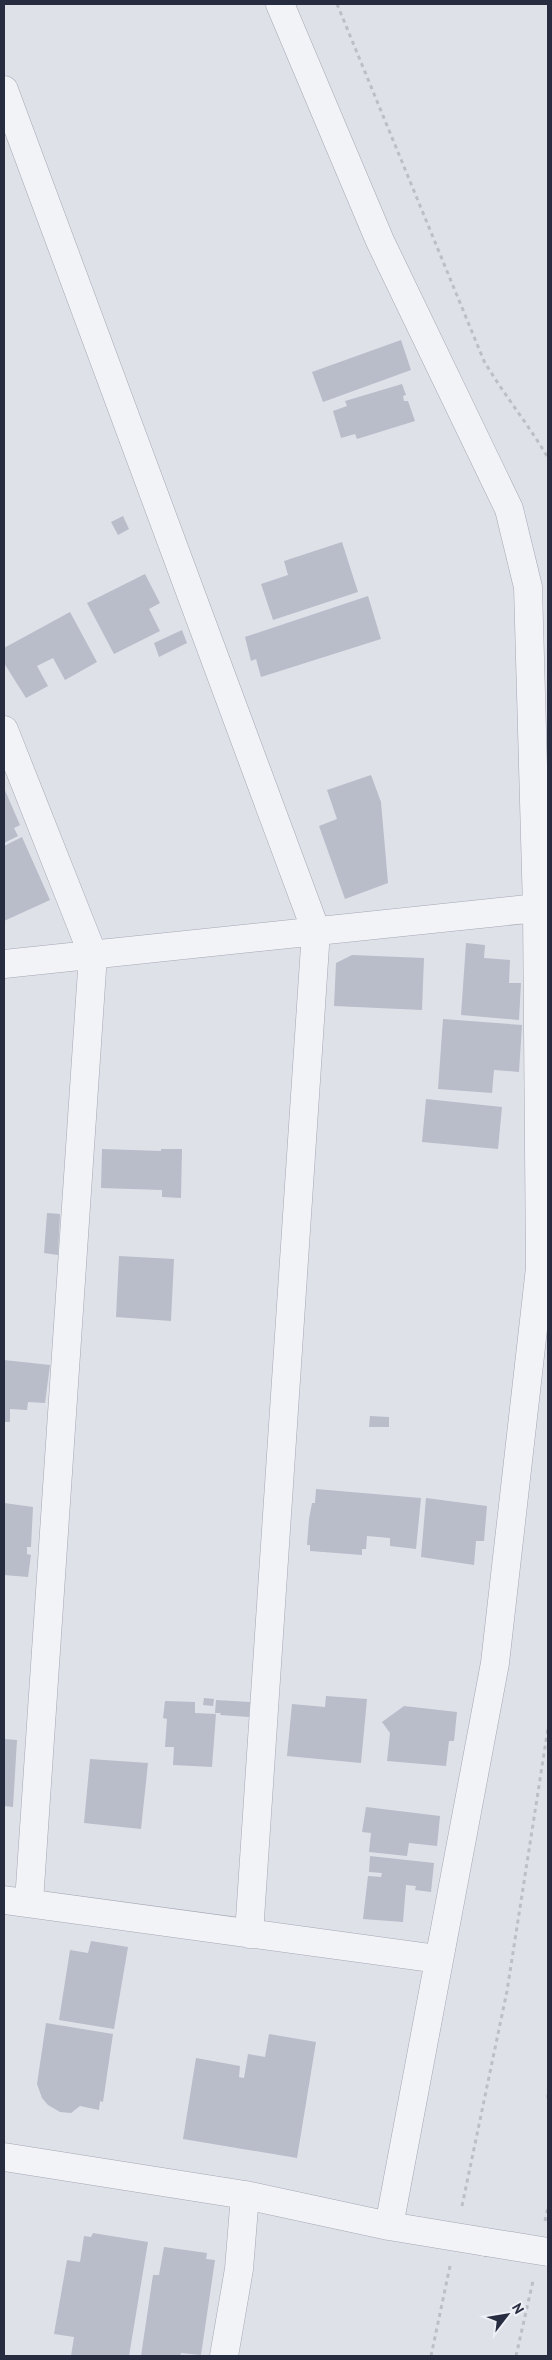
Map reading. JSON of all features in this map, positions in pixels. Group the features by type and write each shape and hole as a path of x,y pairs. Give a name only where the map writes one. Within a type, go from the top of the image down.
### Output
{"street":[{"path":"280,4 380,241 509,509 528,587 537,908 540,1268 495,1663 438,1959 390,2226"},
{"path":"4,90 316,931 250,1934"},
{"path":"4,730 93,955 16,1901 438,1959"},
{"path":"4,964 537,908"},
{"path":"4,2157 245,2195 390,2226 548,2252"},
{"path":"224,2356 239,2268 245,2195"}],"path":[{"path":"337,4 484,361 505,396 548,458"},
{"path":"431,2356 507,1991 548,1728"}],"building":[{"path":"401,340 411,370 323,402 312,372"},
{"path":"402,384 406,395 403,396 404,401 408,401 415,421 357,439 355,434 341,438 333,411 347,406 345,401"},
{"path":"123,516 129,529 118,535 111,522"},
{"path":"342,542 358,592 273,620 261,584 288,575 284,561"},
{"path":"145,574 160,603 149,609 160,631 114,654 87,603"},
{"path":"368,596 381,639 261,677 256,659 251,661 245,637"},
{"path":"70,612 97,662 65,680 53,658 37,666 48,686 26,698 4,663 4,648"},
{"path":"182,630 187,643 159,657 154,643"},
{"path":"371,775 381,802 388,883 345,899 319,826 337,819 327,790"},
{"path":"4,788 20,825 14,828 18,836 4,843"},
{"path":"22,837 50,900 4,921 4,846"},
{"path":"466,943 485,945 484,958 510,960 509,983 521,983 519,1020 461,1015"},
{"path":"352,955 424,958 422,1010 334,1006 336,963"},
{"path":"443,1019 522,1025 519,1072 494,1070 492,1093 438,1089"},
{"path":"426,1099 502,1107 498,1149 422,1142"},
{"path":"102,1149 161,1151 161,1149 182,1149 181,1198 162,1197 162,1190 101,1188"},
{"path":"47,1213 60,1214 58,1255 44,1253"},
{"path":"119,1256 174,1259 171,1321 116,1317"},
{"path":"4,1360 50,1365 45,1403 28,1402 27,1410 10,1409 10,1422 4,1422"},
{"path":"370,1416 389,1417 389,1427 369,1427"},
{"path":"316,1489 421,1498 416,1549 390,1546 390,1538 367,1536 366,1549 362,1549 362,1555 310,1551 310,1545 307,1545 309,1519 312,1503 315,1503"},
{"path":"426,1498 487,1506 484,1541 476,1541 474,1565 421,1557"},
{"path":"4,1503 33,1507 31,1547 27,1547 27,1554 31,1555 28,1577 4,1575"},
{"path":"326,1696 367,1699 361,1763 287,1756 292,1704 325,1707"},
{"path":"204,1698 214,1699 213,1706 203,1705"},
{"path":"216,1700 250,1702 249,1717 215,1713"},
{"path":"165,1701 195,1702 195,1713 216,1714 212,1767 173,1765 174,1747 165,1747 167,1719 163,1718"},
{"path":"404,1706 457,1712 454,1741 449,1741 446,1766 387,1761 390,1733 382,1722"},
{"path":"4,1739 17,1740 13,1807 4,1806"},
{"path":"90,1759 148,1763 141,1829 84,1823"},
{"path":"366,1807 440,1816 437,1846 409,1843 407,1856 369,1852 371,1833 362,1832"},
{"path":"370,1856 434,1863 431,1892 415,1890 416,1886 406,1885 403,1922 363,1919 368,1876 381,1877 382,1873 369,1872"},
{"path":"91,1941 128,1947 114,2029 59,2020 70,1950 88,1953"},
{"path":"46,2023 113,2034 103,2102 100,2101 99,2110 80,2106 71,2113 60,2112 48,2105 42,2098 37,2084"},
{"path":"269,2034 316,2042 297,2158 183,2139 196,2058 240,2066 239,2077 244,2078 248,2054 265,2057"},
{"path":"93,2233 148,2242 129,2356 71,2356 74,2337 54,2334 67,2260 80,2262 84,2236 91,2237"},
{"path":"164,2247 207,2253 206,2259 215,2260 201,2355 181,2353 180,2356 141,2356 153,2275 159,2275"}]}
